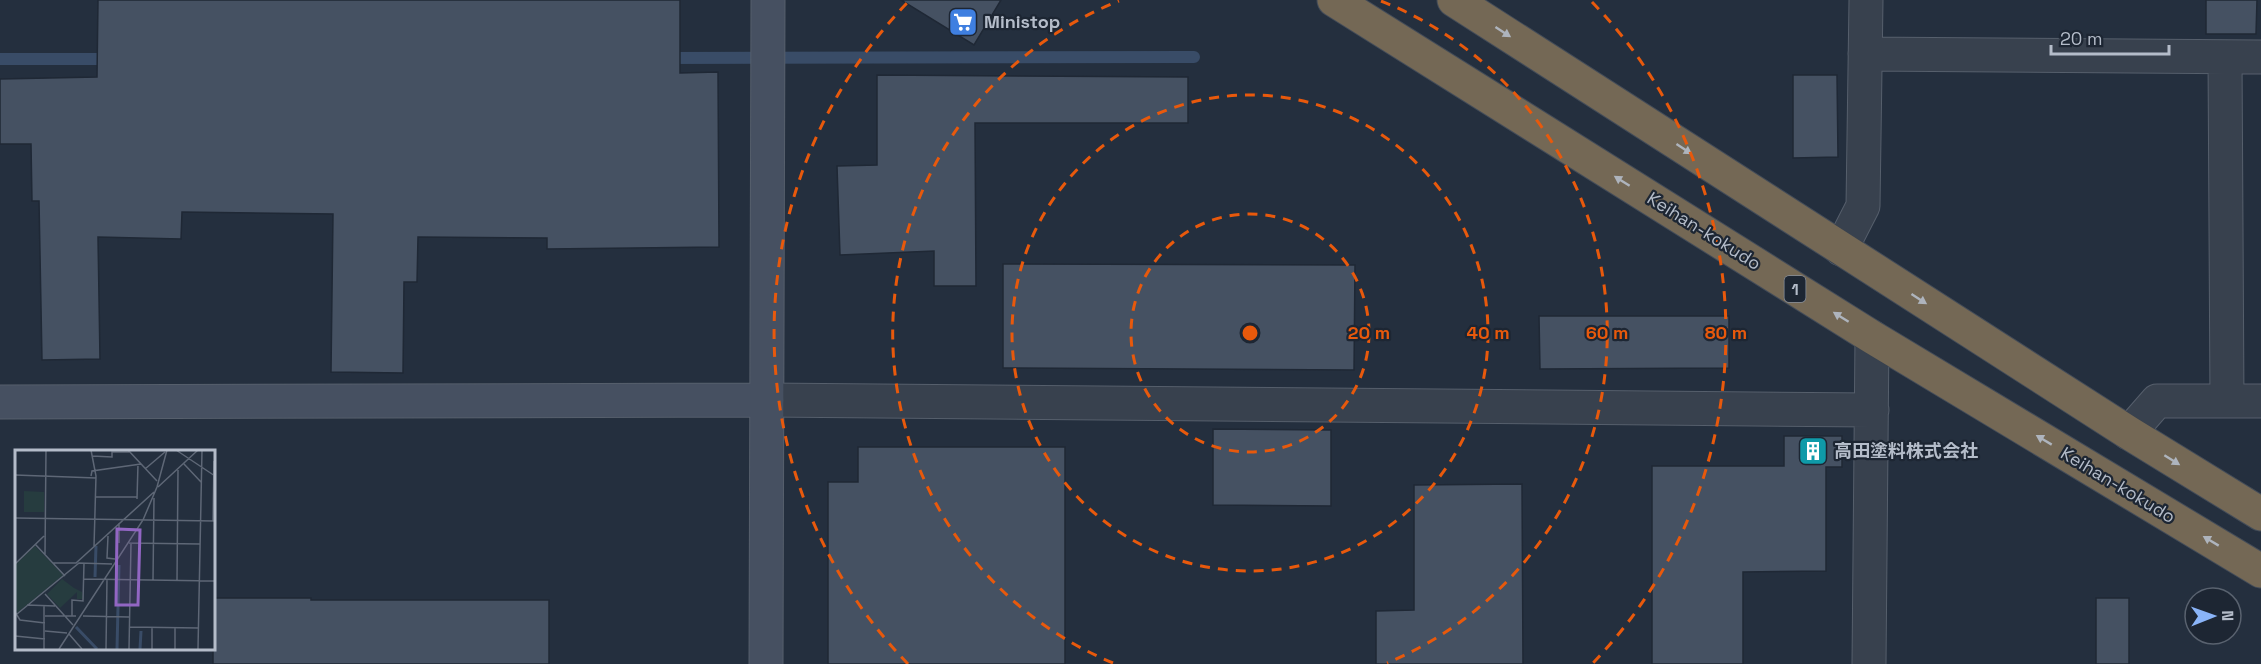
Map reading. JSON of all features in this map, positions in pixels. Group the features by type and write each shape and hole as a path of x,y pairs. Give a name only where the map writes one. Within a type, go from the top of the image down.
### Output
{"highway":[{"name":"Keihan-kokudo","path":"1334,0 1872,337 2261,571"},
{"path":"1454,0 1840,249 2261,514"}],"street":[{"path":"766,664 768,0"},
{"path":"1840,249 1863,206 1866,0"},
{"path":"1866,54 2261,57"},
{"path":"2225,57 2227,401"},
{"path":"1869,664 1872,337"},
{"path":"0,402 767,400 1872,410"},
{"path":"2129,433 2157,401 2261,401"}],"building":[{"path":"98,0 680,0 680,73 718,72 719,247 547,249 547,238 418,237 417,282 404,282 403,373 331,372 333,214 182,212 181,239 98,237 100,359 42,360 39,201 32,201 31,144 0,144 0,79 97,77"},
{"name":"Ministop","path":"901,0 1001,0 974,45"},
{"path":"2206,0 2257,0 2256,34 2206,34"},
{"path":"877,75 1188,77 1188,123 975,123 976,286 934,286 934,251 840,255 837,166 877,165"},
{"path":"1793,75 1837,75 1838,157 1793,158"},
{"path":"1003,264 1355,265 1354,370 1003,368"},
{"path":"1539,316 1729,316 1729,368 1540,369"},
{"path":"1213,429 1331,430 1331,506 1213,505"},
{"path":"1784,436 1842,436 1842,467 1826,467 1826,571 1743,572 1743,664 1652,664 1652,466 1784,466"},
{"path":"858,447 1065,447 1065,664 828,664 828,482 858,482"},
{"path":"1522,484 1523,664 1376,664 1376,611 1414,610 1414,485"},
{"path":"214,598 549,600 549,664 213,664"},
{"path":"2096,598 2129,598 2129,664 2096,664"}],"waterway":[{"path":"665,58 1194,57"},
{"path":"0,59 113,59"}],"place":[{"name":"Ministop","path":"963,22"},
{"name":"高田塗料株式会社","path":"1813,451"}]}
